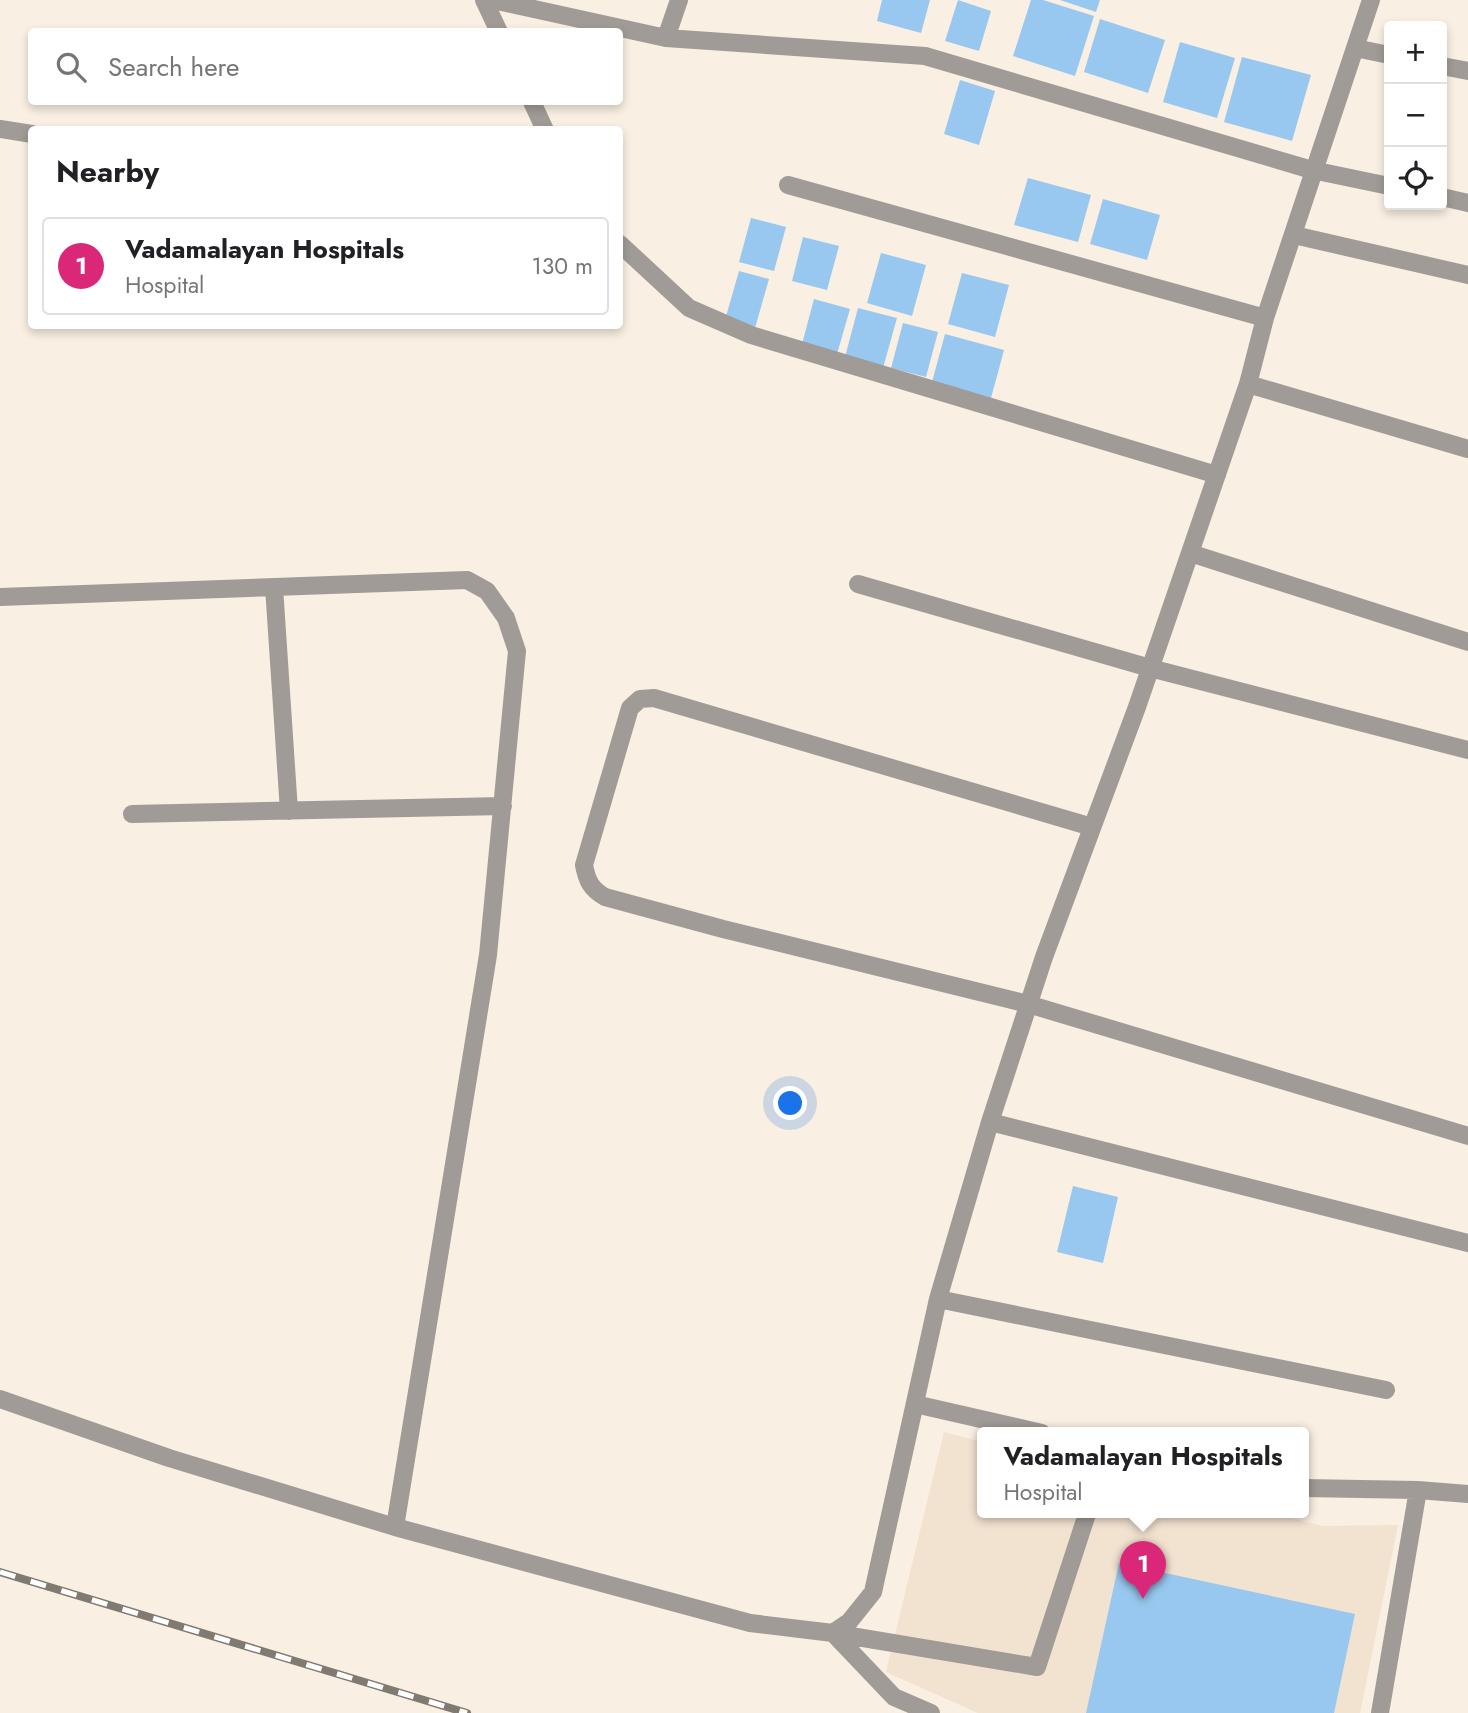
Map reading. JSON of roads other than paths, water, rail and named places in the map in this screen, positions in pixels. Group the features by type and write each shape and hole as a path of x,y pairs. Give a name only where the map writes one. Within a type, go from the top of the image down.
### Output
{"street":[{"path":"484,0 497,28"},
{"path":"493,0 666,37 925,55 1312,170 1384,186"},
{"path":"666,37 678,0"},
{"path":"833,1633 849,1622 873,1592 938,1299 990,1122 1028,1004 1150,668 1248,384 1265,318 1294,234 1312,170 1371,0"},
{"path":"1355,48 1384,54"},
{"path":"1447,67 1468,71"},
{"path":"533,105 543,126"},
{"path":"0,129 28,133"},
{"path":"788,185 1265,318"},
{"path":"1447,198 1468,203"},
{"path":"1294,234 1468,275"},
{"path":"623,247 689,308 751,335 1217,475"},
{"path":"1248,384 1468,449"},
{"path":"1190,554 1468,642"},
{"path":"0,597 467,580 487,591 506,618 517,651 488,955 395,1527"},
{"path":"858,584 1150,668 1468,750"},
{"path":"274,587 289,811"},
{"path":"1092,827 654,698 640,699 629,708 584,865 586,878 593,890 605,897 1028,1004 1468,1136"},
{"path":"132,814 503,806"},
{"path":"990,1122 1468,1243"},
{"path":"938,1299 1386,1390"},
{"path":"0,1399 169,1458 395,1527 750,1623 833,1633 1037,1667 1086,1518"},
{"path":"915,1404 1016,1427"},
{"path":"1309,1488 1418,1490 1468,1494"},
{"path":"1380,1713 1418,1490"},
{"path":"833,1633 894,1697 931,1713"}],"railway":[{"path":"0,1572 467,1713"}],"place":[{"name":"Vadamalayan Hospitals","path":"1143,1599"}]}
